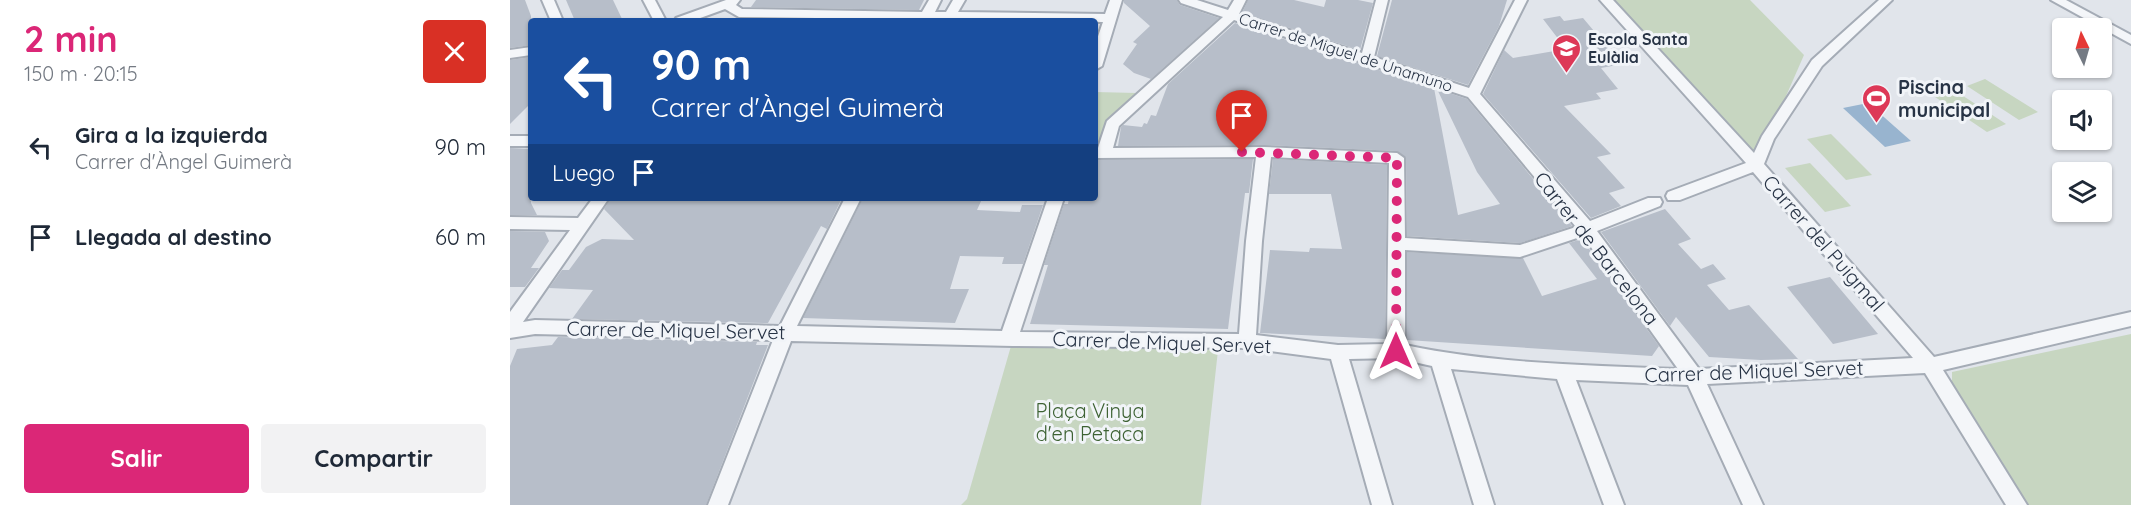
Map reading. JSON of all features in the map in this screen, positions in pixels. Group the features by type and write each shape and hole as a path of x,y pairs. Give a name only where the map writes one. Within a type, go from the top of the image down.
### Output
{"street":[{"path":"548,0 556,18"},
{"path":"649,0 658,18"},
{"path":"926,16 935,0"},
{"path":"949,18 959,0"},
{"path":"1098,56 1116,0"},
{"name":"Carrer de Miguel de Unamuno","path":"1185,0 1473,94"},
{"path":"1240,0 1232,15 1113,124 1100,153 1264,152 1397,158 1396,351"},
{"path":"1367,58 1382,0"},
{"path":"1473,94 1521,0"},
{"name":"Carrer del Puigmal","path":"1606,0 1756,165 1930,365 2017,505"},
{"path":"1674,196 1756,165 1767,139 1817,63 1886,0"},
{"path":"2057,0 2131,40"},
{"path":"688,18 732,2 739,13 941,18"},
{"path":"1098,18 1109,18"},
{"path":"510,54 528,51"},
{"name":"Carrer de Barcelona","path":"1473,94 1587,229 1694,377 1753,505"},
{"path":"510,141 528,141"},
{"path":"1247,341 1254,241 1264,152"},
{"path":"510,326 599,201"},
{"path":"718,505 785,333 851,201"},
{"path":"1009,338 1055,201"},
{"path":"1397,244 1520,251 1587,229 1654,202"},
{"path":"510,223 582,224"},
{"name":"Carrer de Miquel Servet","path":"510,331 535,327 1247,341 1338,352 1396,351 1439,360 1564,372 1694,377 1930,365 2131,319"},
{"path":"1338,352 1382,505"},
{"path":"1439,360 1484,505"},
{"path":"1564,372 1614,505"}],"green space":[{"path":"1606,0 1750,0 1804,55 1756,165"},
{"path":"1985,79 2038,112 2019,120 1967,86"},
{"path":"1954,90 2006,124 1987,132 1935,97"},
{"path":"1098,92 1137,93 1109,122 1100,148 1098,148"},
{"path":"1831,134 1872,175 1846,180 1807,139"},
{"path":"1810,163 1851,206 1825,212 1785,168"},
{"path":"2131,334 2131,505 2025,505 1952,383 1952,372"},
{"name":"Plaça Vinya d'en Petaca","path":"1013,339 1219,341 1201,505 961,505 967,499"}],"water":[{"name":"Piscina municipal","path":"1868,103 1911,141 1885,147 1843,108"}],"building":[{"path":"510,0 525,0 531,16 528,18 528,45 510,48"},
{"path":"566,0 613,0 622,18 574,18"},
{"path":"756,0 924,0 919,10 751,7"},
{"path":"1124,0 1177,0 1180,5 1219,18 1151,79 1134,73 1123,64 1137,44 1133,42 1150,26 1124,3"},
{"path":"1248,0 1294,0 1324,7 1326,0 1358,0 1373,3 1360,50 1242,13"},
{"path":"1392,0 1507,0 1499,26 1468,85 1377,56"},
{"path":"1560,16 1564,21 1583,18 1610,50 1616,49 1628,63 1601,68 1618,89 1596,93 1601,99 1564,106 1611,154 1597,157 1625,188 1609,193 1621,206 1591,218 1483,94 1504,50 1513,58 1566,49 1543,19"},
{"path":"1235,23 1434,88 1458,215 1500,204 1477,172 1437,89 1467,99 1572,226 1520,243 1407,236 1406,158 1397,151 1264,145 1118,146 1121,127 1123,125 1142,127 1144,123 1147,124 1151,115 1156,116 1168,84"},
{"path":"528,57 528,106 510,124 510,60"},
{"path":"510,148 528,149 528,201 531,201 537,215 510,215"},
{"path":"1253,159 1249,193 1245,193 1228,329 1030,324 1048,265 1044,265 1064,204 1068,204 1068,201 1098,201 1098,160"},
{"path":"1273,159 1387,165 1385,339 1260,333 1270,250 1309,252 1310,248 1342,249 1331,194 1269,194"},
{"path":"609,201 841,201 827,229 821,226 768,323 572,319 593,290 549,288 562,270 569,270 586,247 602,239 634,240 604,209"},
{"path":"862,201 981,201 977,210 1020,212 1022,205 1043,205 1023,264 1002,264 1004,257 960,256 950,289 969,289 955,323 803,318"},
{"path":"1665,209 1691,239 1678,244 1701,269 1713,264 1726,279 1707,285 1729,310 1749,305 1798,359 1761,360 1709,357 1676,317 1670,326 1601,232"},
{"path":"510,231 545,232 549,241 531,268 539,268 525,287 510,287"},
{"path":"1582,239 1659,346 1652,356 1407,340 1407,252 1523,258 1542,296 1597,279 1569,243"},
{"path":"1830,277 1878,334 1833,344 1787,287"},
{"path":"558,337 757,342 756,345 768,345 706,505 510,505 510,366 517,349 552,345"}],"place":[{"name":"Escola Santa Eulàlia","path":"1567,74"},
{"name":"Piscina municipal","path":"1877,124"}],"route":[{"path":"1242,152 1397,158 1396,351"}]}
